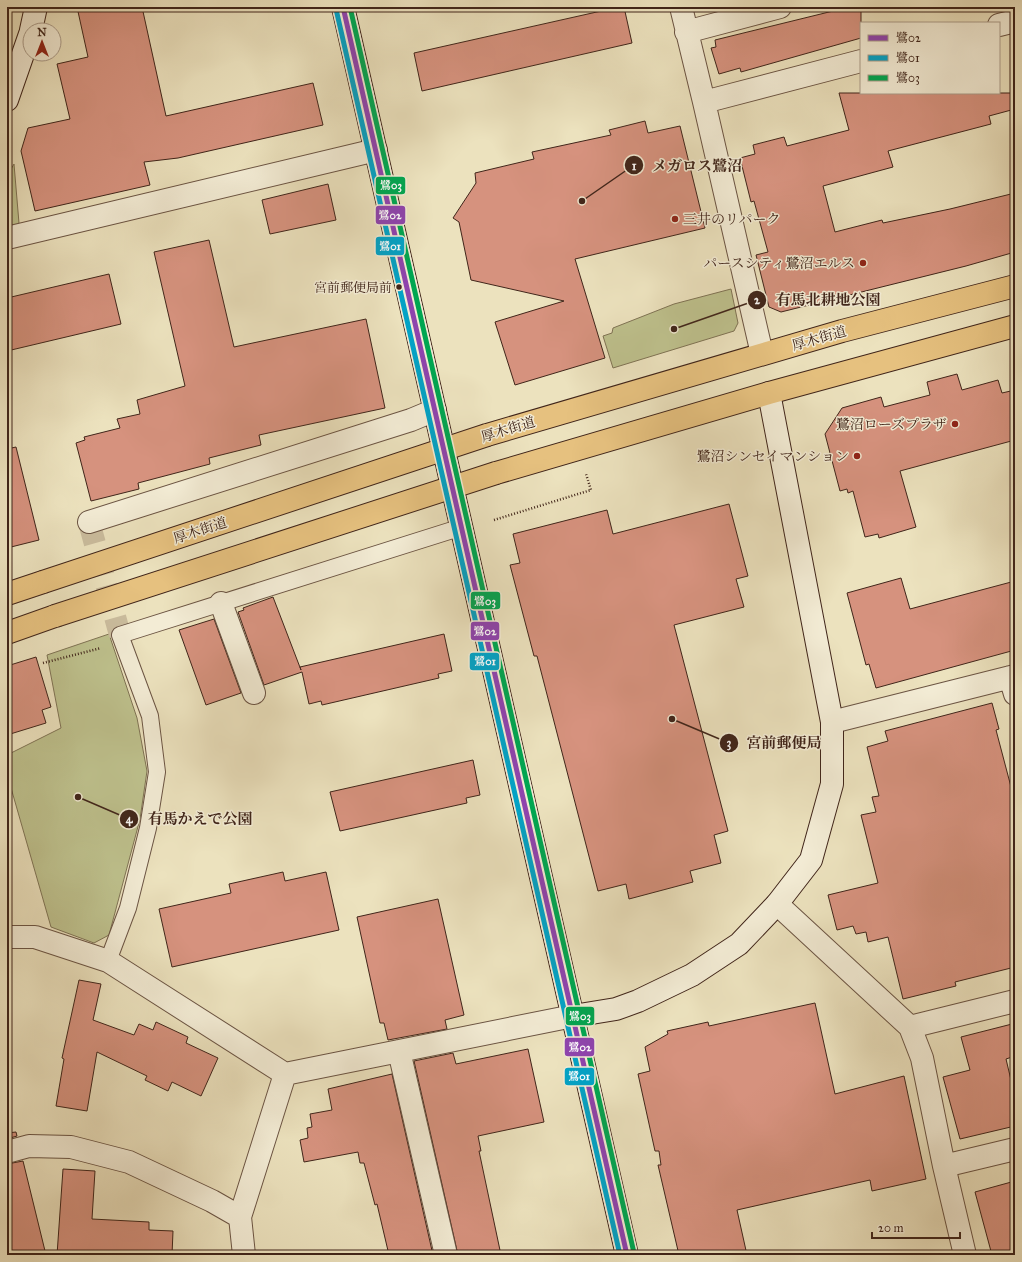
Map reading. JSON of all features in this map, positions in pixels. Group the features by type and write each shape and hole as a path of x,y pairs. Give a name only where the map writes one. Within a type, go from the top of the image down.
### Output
{"highway":[{"name":"厚木街道","path":"7,594 487,435 842,331 1015,286"},
{"path":"7,633 55,616 496,473 769,392 1015,326"}],"street":[{"path":"33,22 36,7"},
{"path":"343,7 627,1255"},
{"path":"680,7 704,102 762,354"},
{"path":"686,32 780,7"},
{"path":"1000,25 1015,21"},
{"path":"7,100 22,57"},
{"path":"704,102 860,61"},
{"path":"7,238 376,150"},
{"path":"7,936 35,937 108,961 285,1074 573,1016 616,1009 638,1001 692,975 739,944 778,904 811,860 832,784 832,722 769,392"},
{"path":"89,522 411,420 435,410"},
{"path":"222,603 254,693"},
{"path":"832,722 1013,682"},
{"path":"778,904 910,1027 922,1058 944,1166 965,1255"},
{"path":"910,1027 1015,1001"},
{"path":"399,1051 446,1255"},
{"path":"244,1255 240,1217 285,1074"},
{"path":"7,1152 29,1146 71,1147 129,1162 208,1199 240,1217"},
{"path":"944,1166 1015,1149"}],"lane":[{"path":"108,961 128,908 148,828 157,772 150,716 120,635 462,527"}],"path":[{"path":"494,520 591,490 585,468"},
{"path":"43,663 122,642"}],"green space":[{"path":"14,164 20,235 7,238 7,176"},
{"path":"731,289 738,323 734,331 613,368 603,336 612,333 613,328 674,304"},
{"path":"109,634 137,718 147,771 140,819 109,935 94,943 51,927 7,774 7,755 61,728 47,655"}],"building":[{"path":"77,7 142,7 166,116 313,83 323,125 178,158 144,162 150,185 35,211 21,151 28,128 70,119 57,64 88,57"},
{"path":"624,7 632,43 422,91 414,53"},
{"path":"832,7 861,7 860,38 741,72 740,68 719,74 711,48 716,47 715,40 833,11"},
{"path":"839,93 1015,93 1015,109 989,116 991,124 888,151 893,167 823,186 835,232 882,220 883,223 950,209 1015,193 1015,252 966,266 781,312 769,307 756,255 768,252 754,201 751,202 740,158 755,154 753,145 784,137 787,146 849,130"},
{"path":"645,121 648,133 680,126 705,228 575,259 605,358 515,385 495,322 564,301 471,280 459,222 453,218 476,183 475,173 534,159 532,152 611,135 609,130"},
{"path":"328,184 336,220 270,234 262,200"},
{"path":"209,240 234,347 366,319 385,408 259,435 261,445 209,458 210,464 138,483 139,489 91,501 76,443 85,440 84,437 120,428 117,419 140,414 137,400 185,386 154,252"},
{"path":"109,274 121,324 7,351 7,298"},
{"path":"957,374 962,390 998,380 1002,393 1015,390 1015,440 900,471 916,527 879,538 878,534 865,537 853,491 848,493 847,489 840,491 825,434 842,408 881,397 884,407 930,395 927,382"},
{"path":"16,447 39,540 7,548 7,449"},
{"path":"729,504 748,576 736,579 744,607 674,625 728,831 714,835 721,863 690,871 693,882 629,899 626,884 598,891 537,656 534,656 510,565 520,563 513,534 607,510 613,534"},
{"path":"901,578 910,609 1015,581 1015,650 876,688 869,664 866,665 847,593"},
{"path":"273,597 301,670 300,667 444,634 452,671 438,674 439,678 322,705 321,701 309,704 302,672 264,685 238,612 244,610 243,608"},
{"path":"214,619 241,693 206,705 179,630"},
{"path":"36,657 51,707 42,710 46,723 7,735 7,666"},
{"path":"992,703 999,729 996,730 1015,802 1015,967 955,982 956,986 903,999 888,937 868,942 866,932 856,934 853,926 837,930 828,895 878,883 861,815 876,812 872,797 879,796 867,747 888,741 885,731"},
{"path":"473,760 480,795 466,798 467,803 340,831 330,792"},
{"path":"283,872 285,881 326,872 339,930 172,967 159,909 231,893 229,884"},
{"path":"438,899 464,1015 445,1020 447,1029 388,1040 384,1023 380,1023 357,917"},
{"path":"79,980 101,984 93,1020 134,1035 139,1024 153,1030 156,1022 188,1037 186,1043 218,1058 201,1096 172,1082 168,1091 145,1080 147,1076 97,1052 87,1111 56,1106 64,1059 62,1058"},
{"path":"815,1003 835,1094 904,1076 926,1179 872,1191 870,1180 737,1210 747,1255 679,1255 658,1165 661,1165 659,1151 655,1151 638,1074 650,1071 645,1047 668,1034 667,1031 708,1022 709,1026"},
{"path":"1012,1024 1015,1037 1015,1056 1006,1059 1015,1097 1015,1126 960,1139 943,1077 970,1070 961,1037"},
{"path":"528,1049 544,1122 478,1136 481,1151 479,1151 501,1255 458,1255 414,1061 453,1053 456,1064"},
{"path":"392,1074 433,1255 389,1255 377,1204 375,1205 364,1163 360,1163 358,1152 304,1162 300,1140 308,1138 307,1128 312,1127 310,1114 332,1110 328,1089"},
{"path":"16,1132 17,1136 7,1139 7,1133"},
{"path":"23,1161 46,1255 7,1255 7,1164"},
{"path":"63,1169 95,1171 92,1219 149,1222 149,1230 173,1231 172,1255 57,1255"},
{"path":"1015,1181 1015,1255 992,1255 975,1192"}],"tunnel":[{"path":"89,522 120,635"}],"transit line":[{"name":"鷺02","path":"343,7 627,1255"},
{"name":"鷺03","path":"350,7 634,1253"},
{"name":"鷺01","path":"336,9 620,1255"}],"place":[{"name":"メガロス鷺沼","path":"582,201"},
{"name":"三井のリパーク","path":"675,219"},
{"name":"パースシティ鷺沼エルス","path":"863,263"},
{"name":"宮前郵便局前","path":"399,287"},
{"name":"有馬北耕地公園","path":"674,329"},
{"name":"鷺沼ローズプラザ","path":"955,424"},
{"name":"鷺沼シンセイマンション","path":"857,456"},
{"name":"宮前郵便局","path":"672,719"},
{"name":"有馬かえで公園","path":"78,797"}]}
